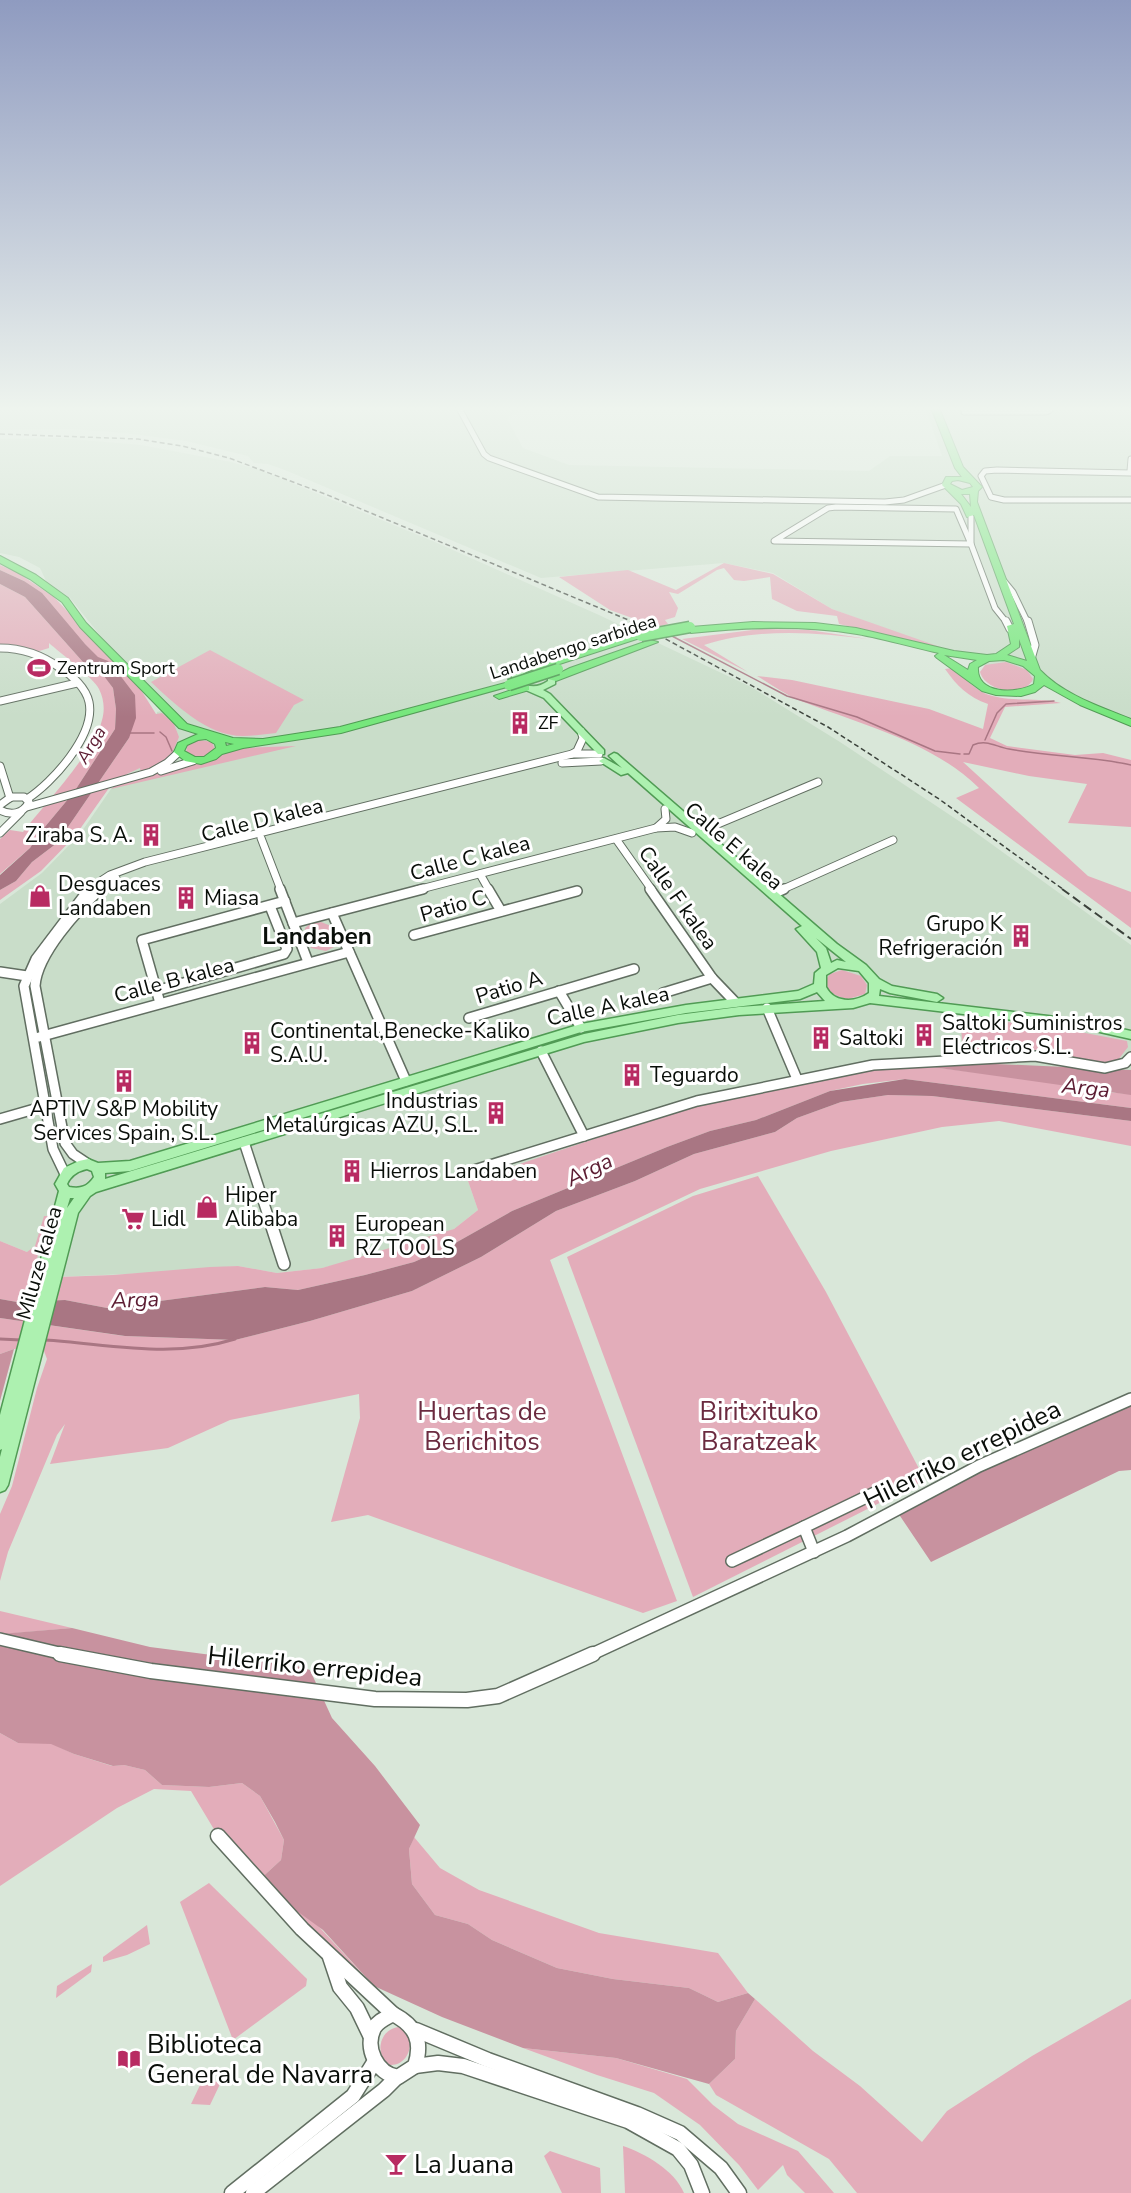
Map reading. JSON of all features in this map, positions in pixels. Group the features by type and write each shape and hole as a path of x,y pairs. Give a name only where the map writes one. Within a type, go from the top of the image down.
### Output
{"highway":[{"path":"969,512 1015,632 1016,645 973,666 971,671 973,678"},
{"path":"976,512 1038,674 1040,685 1026,693"},
{"name":"Landabengo sarbidea","path":"0,559 33,577 65,600 83,625 183,726 232,741 267,742 340,730 512,681 554,677 647,640"},
{"path":"538,668 647,640 735,623 816,626 893,639 965,657 992,657 1020,661 1073,699 1131,723"},
{"path":"692,630 758,624"},
{"path":"893,639 945,658 987,689 1073,699"},
{"path":"253,743 305,734 512,681"},
{"path":"253,743 314,740 530,689"},
{"path":"183,726 181,747 194,761"},
{"name":"Landabengo sarbidea","path":"181,747 196,737 214,737"},
{"path":"214,737 220,741 220,751"},
{"name":"Landabengo sarbidea","path":"194,761 211,758 220,751 253,743"}],"main road":[{"name":"Calle E kalea","path":"538,668 549,672 554,677 555,694 605,756 773,894 833,947 862,968"},
{"path":"512,681 522,670 538,668"},
{"path":"530,689 554,677"},
{"name":"Calle E kalea","path":"512,681 519,686 547,696 618,768 665,809 697,832 810,937 822,951 827,968"},
{"path":"843,1004 823,993 819,986 821,973 827,968 848,964 862,968 875,982 913,994 1084,1017 1131,1027"},
{"path":"871,999 874,995 875,982"},
{"name":"Calle A kalea","path":"93,1166 130,1166 581,1028 735,1002 800,995 819,986"},
{"path":"90,1190 100,1177 93,1166 75,1166 65,1174 61,1184 65,1191 74,1195 584,1038 678,1019 767,1008 857,1005 871,999 1082,1024 1131,1035"},
{"path":"370,1103 378,1095 400,1089 406,1081 414,1083 438,1077 452,1078"},
{"name":"Miluze kalea","path":"0,1485 29,1354 49,1278 72,1211 90,1190"},
{"name":"Miluze kalea","path":"49,1278 65,1191"},
{"name":"Miluze kalea","path":"0,1443 29,1354"}],"street":[{"path":"821,512 774,541 971,544"},
{"path":"958,512 995,608 1015,632"},
{"path":"971,518 970,527 974,535 971,544"},
{"path":"0,648 10,647 26,651 55,664 77,683 89,704 89,720 78,742 48,788 26,804 0,833"},
{"path":"0,701 77,683"},
{"path":"572,754 577,751 583,738 580,731"},
{"path":"143,775 169,763 181,747"},
{"name":"Calle D kalea","path":"27,976 36,959 96,882 124,868 572,754 605,756"},
{"name":"Calle D kalea","path":"44,1034 36,1000 35,980 40,965 92,895 126,873 570,761 605,756"},
{"path":"26,804 21,796 10,798 0,806 8,814 26,804 194,761"},
{"path":"0,766 10,798"},
{"name":"Calle E kalea","path":"697,832 818,782"},
{"path":"48,788 62,795"},
{"path":"656,828 666,819 665,809"},
{"path":"221,843 261,838 264,834 294,825"},
{"path":"656,828 675,827 697,832"},
{"name":"Calle C kalea","path":"293,923 656,828"},
{"path":"261,838 308,962"},
{"name":"Calle F kalea","path":"616,839 712,978 735,1002"},
{"name":"Calle E kalea","path":"773,894 893,840"},
{"name":"Patio C","path":"480,874 501,911"},
{"name":"Patio C","path":"414,935 578,891"},
{"path":"160,1003 142,940 285,901"},
{"path":"156,991 284,954 287,949 270,906"},
{"path":"332,913 406,1081"},
{"name":"Calle B kalea","path":"44,1034 349,952"},
{"name":"Patio A","path":"469,1018 634,969"},
{"path":"0,972 27,976 24,987 29,1023 53,1149 65,1174"},
{"name":"Calle F kalea","path":"663,993 712,978"},
{"name":"Patio A","path":"559,991 581,1028"},
{"path":"767,1008 797,1079"},
{"path":"29,1023 34,1024 35,1032 44,1034"},
{"path":"36,1060 37,1040 44,1034"},
{"path":"44,1034 65,1143 73,1154 93,1166"},
{"name":"Calle A kalea","path":"541,1051 584,1136"},
{"path":"474,1170 697,1101 873,1065 1046,1056 1105,1068 1125,1063 1131,1058"},
{"path":"0,1119 45,1106"},
{"path":"244,1142 284,1264"},
{"name":"Hilerriko errepidea","path":"0,1639 57,1653 152,1671 375,1699 467,1700 498,1696 691,1610 814,1552 979,1466 1131,1399"},
{"name":"Hilerriko errepidea","path":"732,1561 885,1488"},
{"path":"804,1527 814,1552"},
{"path":"219,1836 248,1872 329,1955 393,2014 406,2020 416,2030 488,2060 637,2114 680,2133 722,2168 739,2193"},
{"path":"329,1955 340,1988 357,2008 370,2036 375,2061 384,2073 396,2078"},
{"path":"370,2036 374,2024 393,2014"},
{"path":"416,2030 419,2048 416,2066"},
{"path":"232,2193 353,2096 375,2061"},
{"path":"253,2193 384,2090 396,2078 403,2076 416,2066 438,2063 463,2066 628,2121 678,2149 691,2165 702,2193"}],"shaded area":[{"path":"0,512 363,512 599,615 751,687 840,742 968,827 1131,945 1131,1072 931,1063 829,1075 678,1114 468,1181 478,1210 454,1229 398,1249 322,1268 277,1273 238,1266 149,1273 32,1278 37,1256 0,1241 0,904 42,873 80,834 111,789 151,756 157,712 161,711 70,598 47,583 40,568 19,557 0,553"},
{"path":"385,512 1131,512 1131,719 832,609 773,573 724,563 541,578"},
{"path":"0,570 24,581 42,593 85,644 98,657 108,661 135,695 136,718 129,738 57,843 32,862 16,881 0,890 0,875 30,848 74,792 115,729 116,709 113,688 104,676 91,671 25,597 0,584"},
{"path":"11,647 55,664 86,696 87,727 51,780 27,799 5,800 0,784 0,648"},
{"path":"930,1061 1131,1070 1131,1095 932,1067"},
{"path":"905,1079 1131,1108 1131,1121 932,1096 888,1095 841,1102 797,1118 775,1132 694,1154 635,1181 556,1211 481,1257 412,1291 310,1321 235,1340 125,1336 0,1318 0,1299 17,1302 65,1300 107,1308 265,1287 298,1290 365,1275 414,1262 450,1246 512,1211 710,1131 756,1120 830,1091"},
{"path":"14,1349 0,1401 0,1354"},
{"path":"1131,1399 1131,1470 1119,1471 931,1562 896,1510"},
{"path":"72,1628 150,1647 297,1666 310,1670 332,1718 375,1766 420,1825 409,1849 412,1884 435,1915 468,1924 492,1940 557,1968 613,1979 689,1988 718,2002 748,1993 755,1999 736,2031 735,2059 709,2084 616,2058 523,2048 442,2017 374,1986 323,1930 257,1882 281,1860 284,1840 260,1796 242,1783 209,1787 162,1785 145,1770 124,1765 113,1766 51,1744 18,1743 0,1733 0,1634"}],"green space":[{"path":"724,563 773,574 832,609 943,648 839,624 837,616 797,611 772,599 770,577 744,581 734,580 724,568 678,594 669,592 678,608 675,617 665,620 668,624 657,627 610,610 559,577 628,570 676,590"},
{"path":"0,565 18,573 54,597 141,690 156,714 162,713 174,724 179,737 170,757 162,764 141,773 140,768 127,774 109,788 75,836 41,871 0,900 0,890 16,881 32,862 57,843 129,738 123,692 115,671 108,663 98,658 24,581 0,570"},
{"path":"0,584 25,597 91,671 104,675 113,688 116,709 115,729 74,792 30,848 0,874 0,839 10,830 23,832 68,777 90,747 102,720 104,708 96,684 49,643 49,648 36,652 0,647"},
{"path":"760,629 809,630 868,639 786,633 744,636 704,645 748,672 682,639"},
{"path":"210,650 304,700 294,705 276,733 230,735 204,725 181,709 151,682"},
{"path":"1006,662 1027,670 1033,679 1022,689 1014,691 997,688 983,679 980,672 985,665"},
{"path":"953,668 978,690 991,696 1061,703 1005,707 990,738 1007,746 1075,755 1103,753 1131,760 1131,827 1068,823 1087,784 1029,776 963,762 1088,876 1131,892 1131,928 956,798 979,788 940,758 895,736 801,701 757,676 792,680 929,709 983,729 988,704 959,686 945,669"},
{"path":"200,740 212,742 215,750 201,757 186,754 187,745"},
{"path":"296,746 111,789 119,783 190,764 205,763 238,748"},
{"path":"321,922 331,926 336,941 334,947 326,951 311,948 305,936 305,928 310,924"},
{"path":"842,970 861,976 867,985 865,994 848,999 829,990 827,978 830,974"},
{"path":"960,1016 1075,1031 1127,1041 1128,1047 1118,1060 1102,1064 1042,1051 963,1051"},
{"path":"932,1067 1131,1094 1131,1108 905,1079 863,1084 830,1091 756,1120 710,1131 667,1147 512,1211 450,1246 414,1262 365,1275 298,1290 265,1287 107,1308 65,1300 17,1302 0,1299 0,1241 27,1252 35,1246 44,1216 48,1216 32,1278 238,1266 277,1273 322,1268 454,1229 478,1210 468,1181 743,1094 849,1072"},
{"name":"Huertas de Berichitos","path":"888,1095 932,1096 1131,1121 1131,1146 999,1121 942,1127 831,1151 700,1189 550,1260 677,1601 643,1613 368,1515 331,1522 360,1418 359,1394 230,1420 168,1448 50,1464 65,1424 57,1435 8,1552 0,1581 0,1514 12,1486 37,1388 47,1359 44,1351 14,1349 0,1354 0,1318 124,1336 235,1340 412,1291 481,1257 556,1211 635,1181 694,1154 775,1132 797,1118 841,1102"},
{"name":"Biritxituko Baratzeak","path":"758,1176 826,1292 925,1480 693,1597 567,1257 693,1196"},
{"path":"0,1611 72,1628 4,1634 0,1632"},
{"path":"0,1733 18,1743 51,1743 74,1754 112,1766 124,1765 145,1770 162,1785 209,1787 242,1783 260,1796 284,1840 281,1860 257,1882 308,1915 374,1986 354,1978 254,1884 248,1872 218,1836 191,1791 154,1789 117,1808 0,1886"},
{"path":"414,1837 440,1868 479,1890 599,1933 718,1953 748,1993 718,2002 689,1988 613,1979 557,1968 492,1940 468,1924 435,1915 412,1884 409,1849"},
{"path":"209,1883 307,1979 306,1986 233,2040 180,1902"},
{"path":"147,1925 150,1944 127,1955 103,1962 103,1957"},
{"path":"92,1964 91,1972 56,1998 57,1986"},
{"path":"755,1999 813,2051 860,2086 922,2142 947,2111 1032,2056 1131,1999 1131,2193 857,2193 829,2159 716,2095 709,2084 735,2059 736,2031"},
{"path":"398,2027 408,2036 409,2049 403,2060 390,2065 382,2055 381,2043 386,2033"},
{"path":"523,2048 616,2058 687,2079 713,2105 738,2124 798,2151 834,2193 805,2193 787,2175 783,2165 758,2190 739,2165 700,2125 654,2093"},
{"path":"202,2081 221,2082 210,2105 191,2104"},
{"path":"623,2146 641,2153 666,2170 684,2193 625,2193"},
{"path":"550,2151 600,2168 601,2193 562,2193 544,2156"}],"waterway":[{"path":"670,635 787,696 857,717 935,751 960,754"},
{"path":"985,740 997,713 1006,704 1054,701"},
{"path":"160,732 166,737 172,751"},
{"path":"130,733 154,733"},
{"path":"964,754 969,754 973,745 987,743 1024,752 1131,765"},
{"path":"0,1339 21,1340"},
{"path":"45,1340 140,1349 164,1349 211,1345 235,1339"}],"railway":[{"path":"369,512 638,624 828,727 939,799 1064,890"},
{"path":"1062,889 1131,939"}],"place":[{"name":"Zentrum Sport","path":"39,668"},
{"name":"ZF","path":"520,723"},
{"name":"Ziraba S. A.","path":"151,835"},
{"name":"Desguaces Landaben","path":"40,896"},
{"name":"Miasa","path":"186,898"},
{"name":"Grupo K Refrigeración","path":"1021,936"},
{"name":"Saltoki Suministros Eléctricos S.L.","path":"924,1035"},
{"name":"Saltoki","path":"821,1038"},
{"name":"Continental,Benecke-Kaliko S.A.U.","path":"252,1043"},
{"name":"Teguardo","path":"632,1075"},
{"name":"APTIV S&P Mobility Services Spain, S.L.","path":"124,1081"},
{"name":"Industrias Metalúrgicas AZU, S.L.","path":"496,1113"},
{"name":"Hierros Landaben","path":"352,1171"},
{"name":"Hiper Alibaba","path":"207,1207"},
{"name":"Lidl","path":"133,1219"},
{"name":"European RZ TOOLS","path":"337,1236"},
{"name":"Biblioteca General de Navarra","path":"129,2059"},
{"name":"La Juana","path":"396,2164"}],"district":[{"name":"Landaben","path":"317,936"}],"water label":[{"name":"Arga","path":"91,745"},
{"name":"Arga","path":"1086,1087"},
{"name":"Arga","path":"589,1169"},
{"name":"Arga","path":"135,1299"}]}
